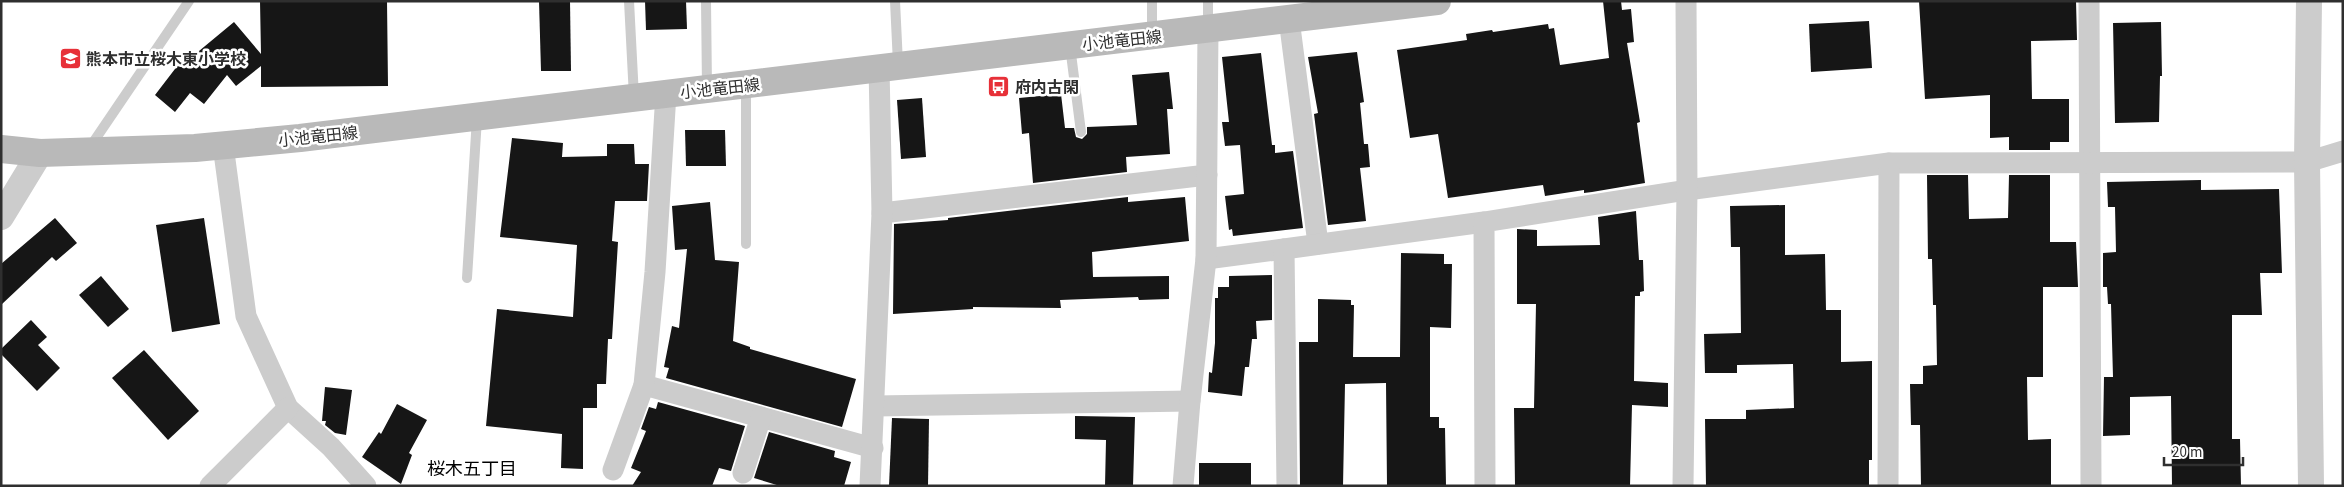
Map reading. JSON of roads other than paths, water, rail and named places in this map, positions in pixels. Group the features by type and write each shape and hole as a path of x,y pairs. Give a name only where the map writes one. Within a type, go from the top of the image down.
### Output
{"main road":[{"name":"小池竜田線","path":"1,149 40,152 223,145 300,138 746,86 889,66 1208,30 1437,1"}],"street":[{"path":"1683,486 1687,190 1686,1"},
{"path":"2089,1 2092,486"},
{"path":"2309,1 2310,486"},
{"path":"1289,20 1318,244"},
{"path":"1183,486 1190,401 1206,260 1208,30"},
{"path":"870,486 889,66"},
{"path":"613,470 644,385 655,272 666,94"},
{"path":"223,145 246,316 288,408 331,447 366,486"},
{"path":"1206,260 1484,222 1687,190 1889,163 2308,162 2343,151"},
{"path":"1,217 40,152"},
{"path":"1888,486 1889,163"},
{"path":"882,213 1207,175"},
{"path":"1484,222 1485,486"},
{"path":"1284,249 1287,486"},
{"path":"644,385 873,448"},
{"path":"875,406 1190,401"},
{"path":"210,486 288,408"},
{"path":"743,473 761,417"}],"lane":[{"path":"88,150 190,1"},
{"path":"628,1 634,98"},
{"path":"706,1 707,90"},
{"path":"889,66 895,1"},
{"path":"1152,1 1152,36"},
{"path":"1208,1 1208,30"},
{"path":"1070,46 1081,132"},
{"path":"746,86 746,244"},
{"path":"467,278 477,117"}],"place":[{"name":"熊本市立桜木東小学校","path":"70,59"},
{"name":"府内古閑","path":"999,87"}],"district":[{"name":"桜木五丁目","path":"472,469"}]}
